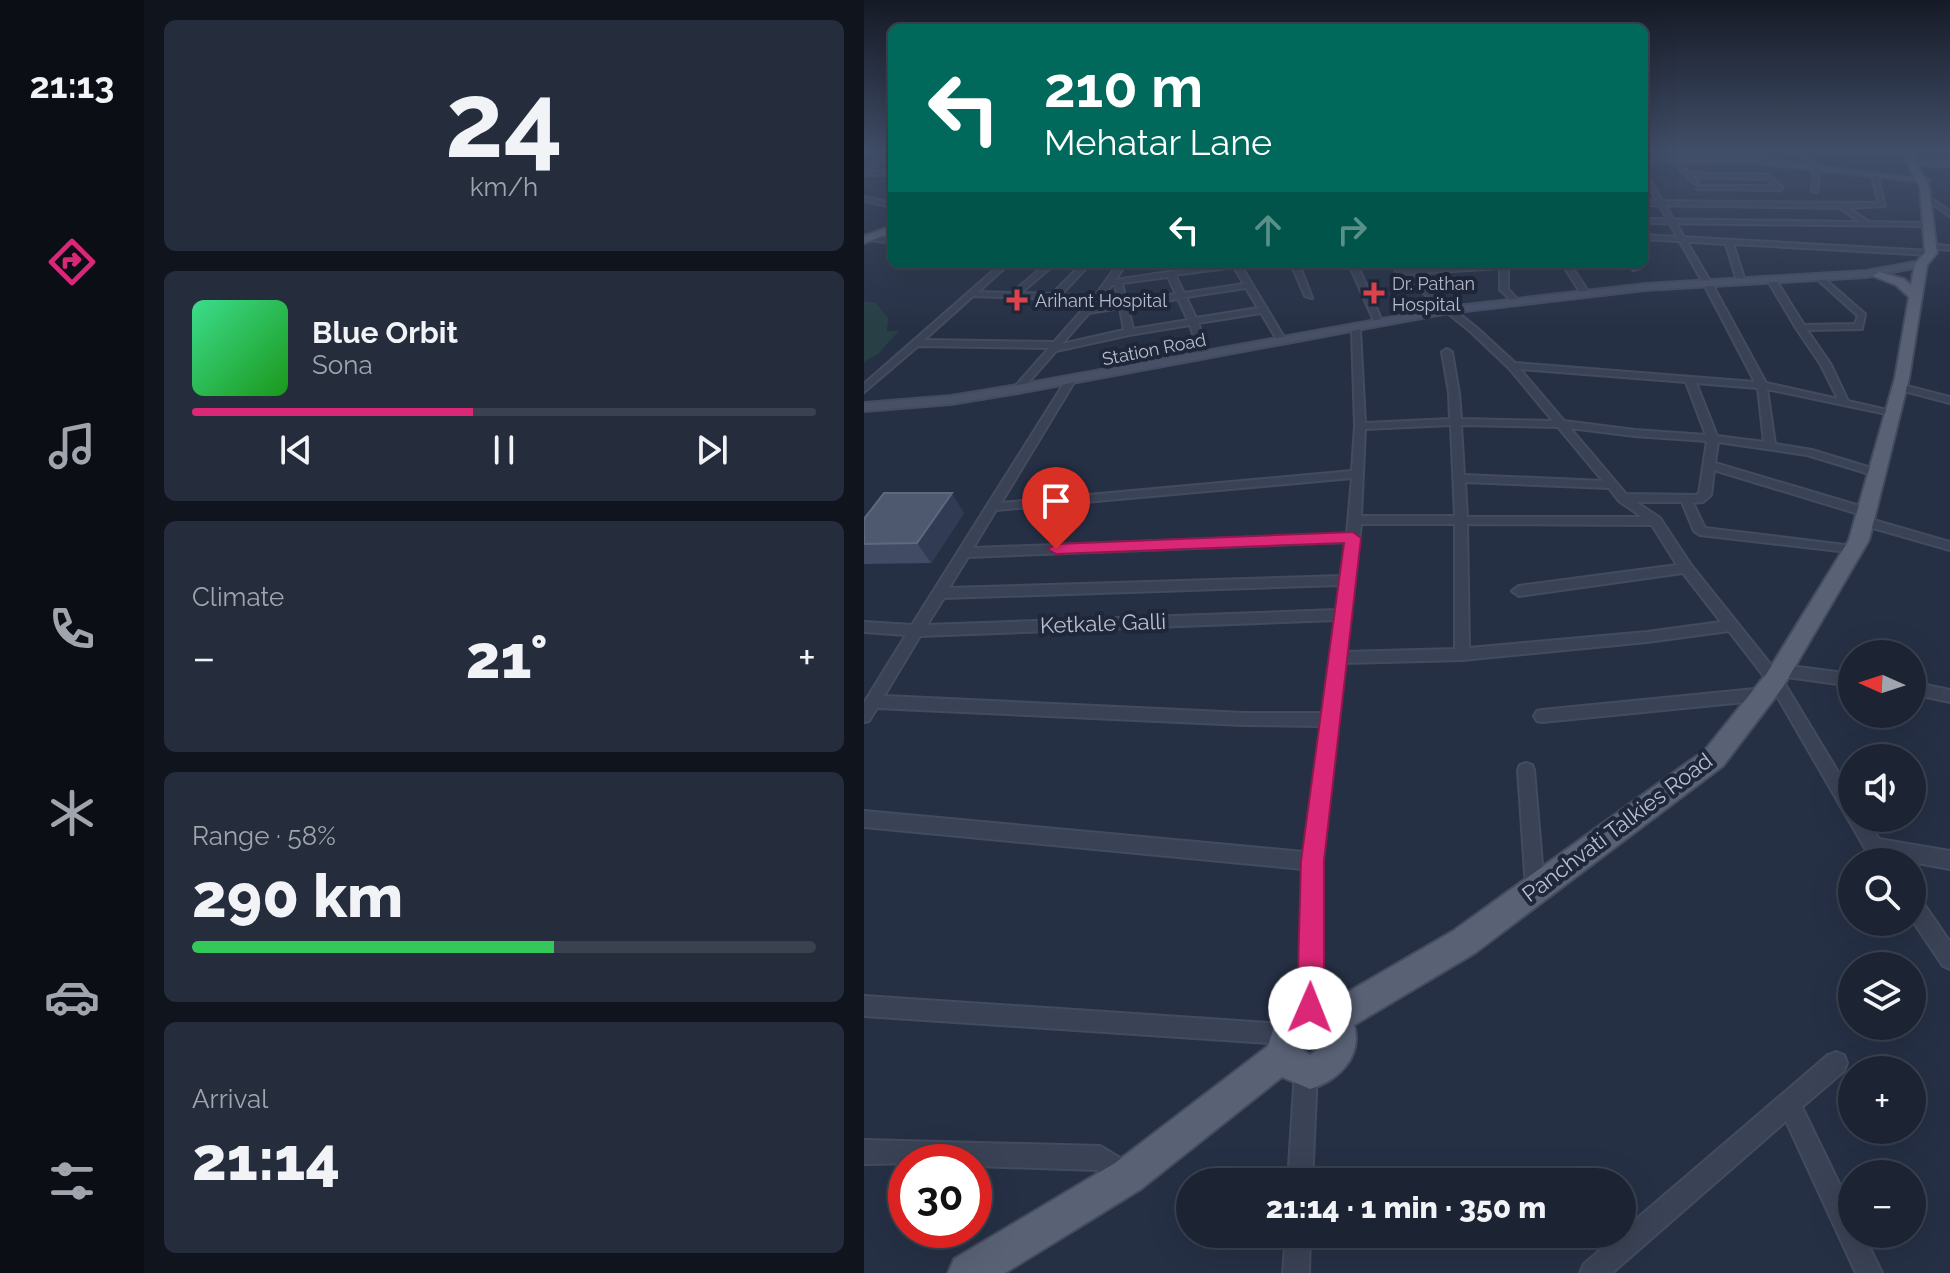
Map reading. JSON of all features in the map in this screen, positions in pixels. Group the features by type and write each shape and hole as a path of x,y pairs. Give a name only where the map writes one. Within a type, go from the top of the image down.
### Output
{"main road":[{"name":"Panchvati Talkies Road","path":"1323,1013 1464,942 1714,758 1774,682 1859,540 1931,252 1924,209"},
{"path":"866,238 888,230"},
{"path":"1450,311 1585,293 1707,284 1879,276 1900,282 1931,252"},
{"path":"1879,276 1931,252"},
{"path":"1821,278 1886,272 1931,252"},
{"path":"1450,311 1707,284 1771,281"},
{"name":"Station Road","path":"864,413 963,404 1281,339 1450,311"},
{"name":"Station Road","path":"864,407 951,400 1070,382 1450,311"},
{"path":"1323,1013 1340,1038 1333,1059 1325,1066 1292,1053 1294,1016 1323,1013"},
{"path":"968,1273 1128,1176 1292,1053"}],"street":[{"path":"1666,209 1762,385 1770,446"},
{"path":"1846,209 1866,223 1931,252"},
{"path":"1648,221 1866,223"},
{"path":"1648,237 1931,252"},
{"path":"866,238 888,241"},
{"path":"1729,242 1741,281"},
{"path":"864,389 1000,268"},
{"path":"1014,295 1046,268"},
{"path":"1054,297 1082,268"},
{"path":"1018,389 1094,298 1114,282 1120,268"},
{"path":"1114,282 1212,268"},
{"path":"1239,268 1281,339"},
{"path":"1297,268 1309,296"},
{"path":"1355,268 1378,321"},
{"path":"1397,268 1512,366 1564,424 1623,498 1656,521 1686,568 1774,682 1838,788"},
{"path":"1402,272 1433,268"},
{"path":"1504,268 1504,290 1515,301"},
{"path":"1569,268 1585,293"},
{"path":"1171,275 1193,321 1204,354"},
{"path":"1800,328 1859,327 1862,316 1821,278"},
{"path":"1771,281 1800,328 1824,358 1844,403"},
{"path":"1114,282 1129,332"},
{"path":"1084,311 1250,285"},
{"path":"971,294 1094,298"},
{"path":"917,343 1053,347 1263,310"},
{"path":"1323,1013 1312,861 1355,520 1360,426 1355,328"},
{"path":"1447,352 1454,393 1461,520 1462,654"},
{"path":"1512,366 1762,385 1892,414"},
{"path":"1623,498 1699,499 1705,495 1713,439 1689,378"},
{"path":"864,716 1070,382"},
{"path":"1899,387 1950,400"},
{"path":"1360,426 1454,422 1564,424 1770,446 1808,452 1877,473"},
{"path":"1709,465 1950,546"},
{"path":"994,507 1357,474"},
{"path":"1457,478 1612,485"},
{"path":"1686,499 1700,531 1853,550"},
{"path":"1355,520 1656,521"},
{"path":"966,553 1353,538"},
{"path":"1519,591 1686,568"},
{"path":"941,593 1347,580"},
{"name":"Ketkale Galli","path":"864,627 917,631 1341,615"},
{"path":"1337,658 1462,654 1731,626"},
{"path":"1542,716 1774,682 1838,680"},
{"path":"1926,691 1950,696"},
{"path":"873,702 1329,720"},
{"path":"1526,770 1535,887"},
{"path":"864,819 1312,861"},
{"path":"1864,832 1872,846 1950,860"},
{"path":"1926,924 1950,959"},
{"path":"864,1006 1292,1053 1299,1168"},
{"path":"1593,1273 1836,1063"},
{"path":"1789,1103 1869,1273"},
{"path":"864,1152 1100,1158 1128,1176"},
{"path":"1296,1273 1297,1248"}],"shaded area":[{"path":"864,301 876,303 888,318 887,331 899,331 878,354 864,362"}],"building":[{"path":"884,493 952,493 917,543 864,544 864,519"}],"place":[{"name":"Dr. Pathan Hospital","path":"1374,293"},
{"name":"Arihant Hospital","path":"1017,300"}],"route":[{"path":"1056,549 1353,538 1312,861 1310,1008"}]}
